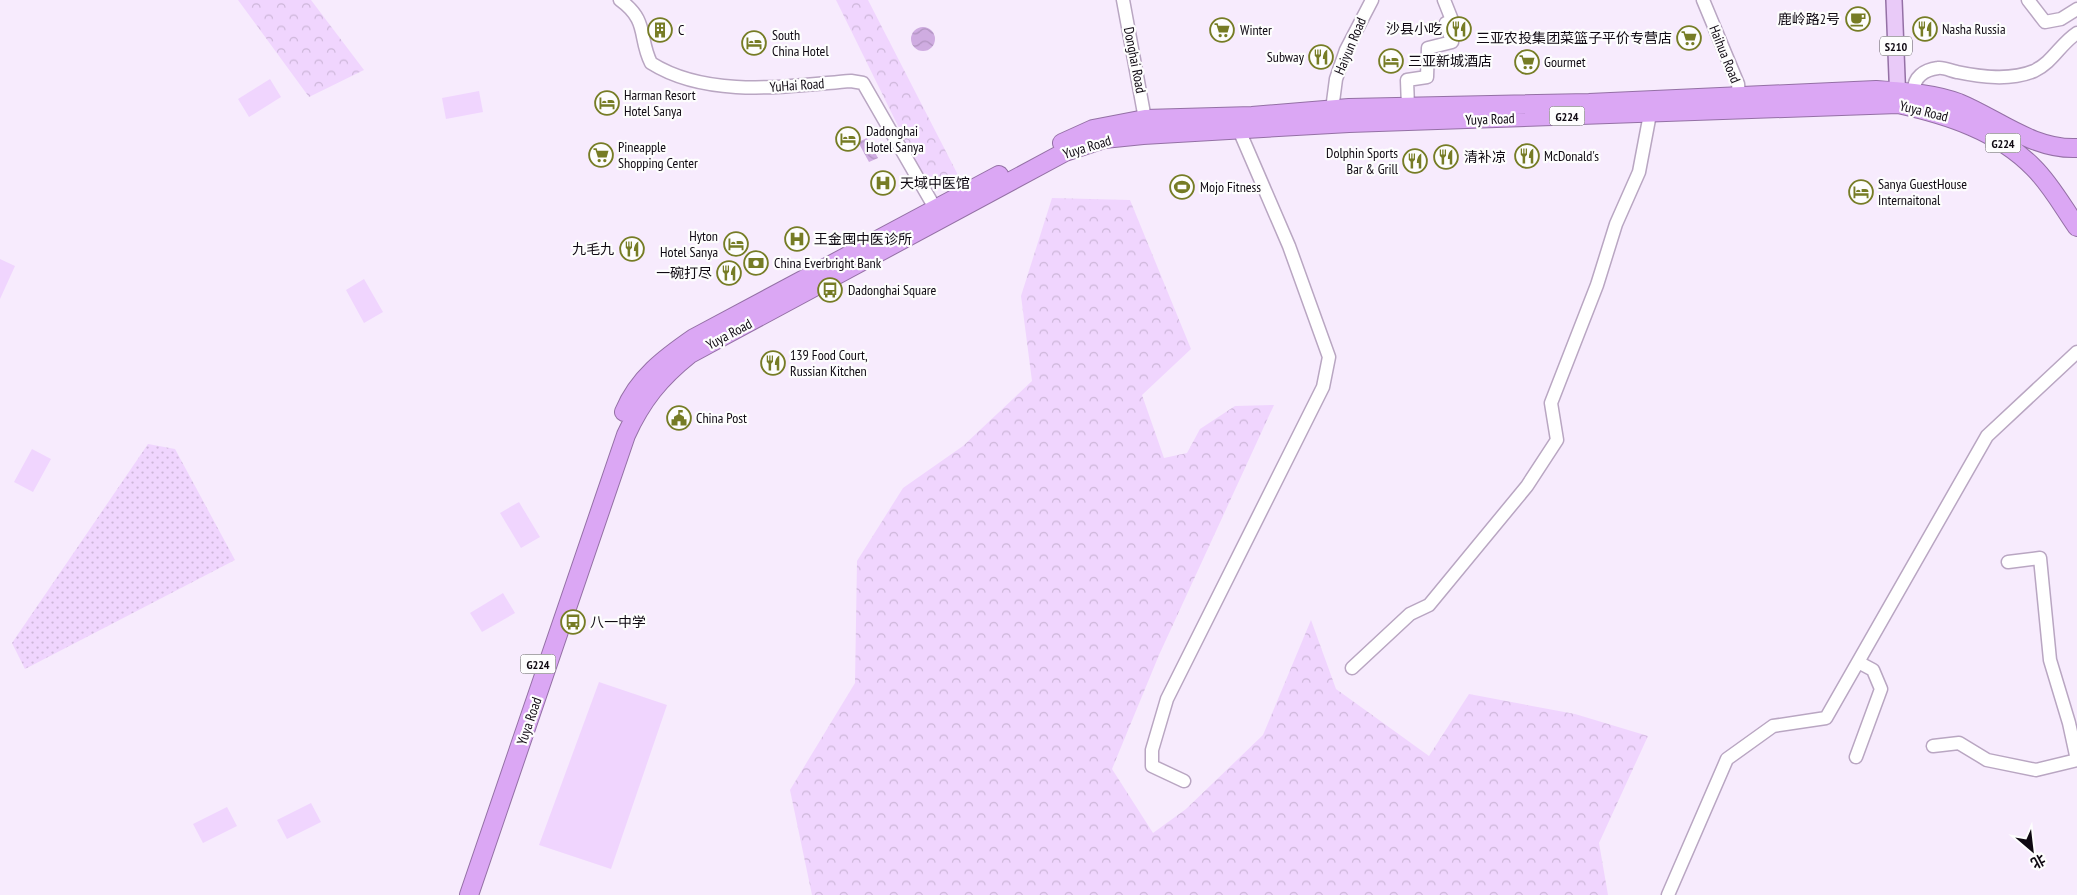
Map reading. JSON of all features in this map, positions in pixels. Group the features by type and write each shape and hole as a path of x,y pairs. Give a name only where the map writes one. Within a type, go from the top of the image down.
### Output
{"highway":[{"name":"Yuya Road","path":"459,895 625,409 658,363 694,338 1065,152 1104,139 1240,130 1408,107 1589,103 1740,103 1904,96 1958,103 2034,142 2077,148"},
{"name":"Yuya Road","path":"1904,96 1965,122 2017,151 2046,182 2077,227"},
{"name":"Yuya Road","path":"470,895 626,435 642,405 665,374 690,354 1055,146 1093,129 1145,119 1650,114 1740,103"}],"main road":[{"name":"S210","path":"1894,0 1904,96"}],"street":[{"name":"YuHai Road","path":"620,0 632,11 642,26 651,63 674,74 714,85 747,88 851,81 863,83 938,214"},
{"name":"Donghai Road","path":"1123,0 1145,119"},
{"name":"Haiyun Road","path":"1331,117 1336,79 1346,50 1372,0"},
{"path":"1408,107 1407,80 1427,77 1428,48 1452,42 1446,23 1452,20 1444,0"},
{"name":"Haihua Road","path":"1703,0 1732,66 1740,103"},
{"path":"2028,0 2045,22 2061,18 2077,9"},
{"path":"1904,96 1922,73 1939,68 1995,77 2032,72 2049,63 2070,38 2077,33"},
{"path":"1352,668 1410,614 1430,605 1527,486 1557,440 1551,403 1596,286 1616,224 1639,172 1650,114"},
{"path":"1184,781 1152,766 1152,750 1167,699 1323,388 1329,357 1289,246 1240,130"},
{"path":"1668,895 1727,759 1773,726 1826,718 1987,436 2077,352"},
{"path":"1933,746 1959,743 1987,760 2036,770 2077,760 2070,723 2050,660 2040,558 2008,562"},
{"path":"1856,757 1881,689 1874,670 1858,662"}],"green space":[{"path":"238,0 311,0 364,70 309,97"},
{"path":"836,0 868,0 959,177 930,191"},
{"path":"270,79 281,97 249,117 238,99"},
{"path":"479,91 483,112 446,119 442,98"},
{"path":"1052,198 1130,200 1191,349 1142,395 1164,458 1187,453 1200,429 1235,406 1274,405 1159,655 1112,769 1153,833 1186,809 1263,735 1311,620 1336,689 1429,756 1469,694 1575,714 1648,736 1599,843 1608,895 812,895 790,790 855,683 857,561 903,488 963,446 1032,381 1021,296"},
{"path":"0,259 15,266 0,299"},
{"path":"364,279 383,312 364,323 346,290"},
{"path":"148,444 175,449 235,560 25,669 12,643"},
{"path":"32,449 51,459 33,492 14,482"},
{"path":"519,502 540,537 521,548 500,513"},
{"path":"503,593 515,613 482,632 470,613"},
{"path":"599,682 667,705 611,869 539,845"},
{"path":"311,803 321,822 287,839 277,820"},
{"path":"227,807 237,826 203,843 193,824"}],"water":[{"path":"923,27 932,30 935,39 932,48 923,51 914,48 911,39 914,30"},
{"path":"867,138 878,158 869,162 858,142"}],"place":[{"name":"鹿岭路2号","path":"1858,19"},
{"name":"沙县小吃","path":"1459,29"},
{"name":"Nasha Russia","path":"1925,29"},
{"name":"C","path":"660,30"},
{"name":"Winter","path":"1222,30"},
{"name":"三亚农投集团菜篮子平价专营店","path":"1689,38"},
{"name":"South China Hotel","path":"754,43"},
{"name":"Subway","path":"1321,57"},
{"name":"三亚新城酒店","path":"1391,61"},
{"name":"Gourmet","path":"1527,62"},
{"name":"Harman Resort Hotel Sanya","path":"607,103"},
{"name":"Dadonghai Hotel Sanya","path":"848,139"},
{"name":"Pineapple Shopping Center","path":"601,155"},
{"name":"McDonald's","path":"1527,156"},
{"name":"清补凉","path":"1446,157"},
{"name":"Dolphin Sports Bar & Grill","path":"1415,161"},
{"name":"天域中医馆","path":"883,183"},
{"name":"Mojo Fitness","path":"1182,187"},
{"name":"Sanya GuestHouse Internaitonal","path":"1861,192"},
{"name":"王金囤中医诊所","path":"797,239"},
{"name":"Hyton Hotel Sanya","path":"736,244"},
{"name":"九毛九","path":"632,249"},
{"name":"China Everbright Bank","path":"756,263"},
{"name":"一碗打尽","path":"729,273"},
{"name":"Dadonghai Square","path":"830,290"},
{"name":"139 Food Court, Russian Kitchen","path":"773,363"},
{"name":"China Post","path":"679,418"},
{"name":"八一中学","path":"573,622"}]}
